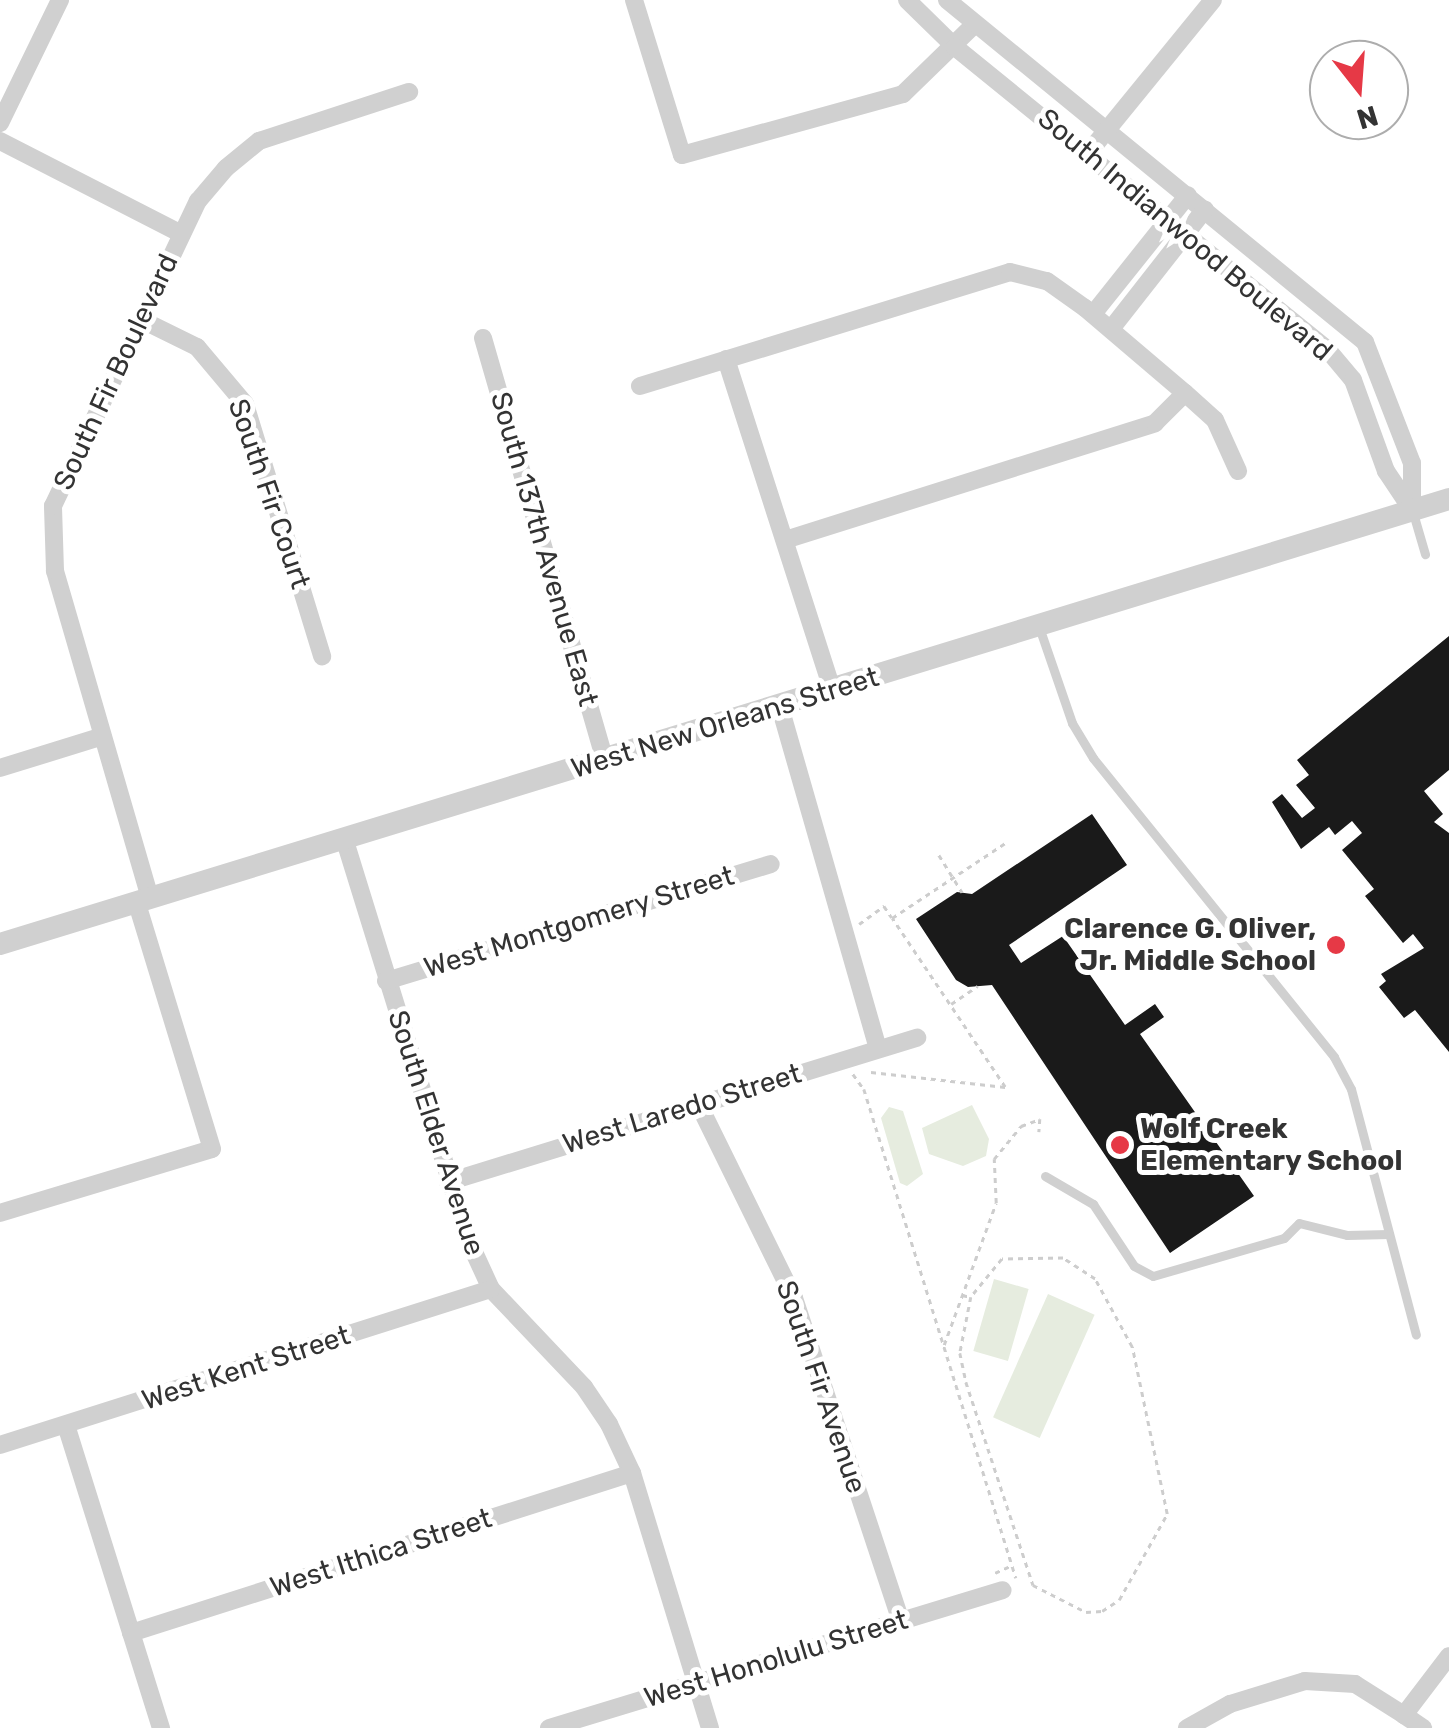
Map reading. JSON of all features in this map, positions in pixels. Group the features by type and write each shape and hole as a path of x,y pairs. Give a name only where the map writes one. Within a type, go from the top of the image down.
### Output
{"street":[{"path":"0,123 60,0"},
{"path":"634,0 682,155 903,94 975,24"},
{"name":"South Indianwood Boulevard","path":"907,0 955,47 1298,322 1353,380 1386,471 1412,510"},
{"name":"South Indianwood Boulevard","path":"948,0 1354,332 1380,370 1412,463 1412,510"},
{"path":"1088,152 1213,0"},
{"name":"South Fir Boulevard","path":"0,1212 212,1149 55,571 53,506 182,234 216,179 259,141 409,92"},
{"path":"0,142 182,234"},
{"path":"1093,314 1188,194"},
{"path":"1111,329 1205,209"},
{"path":"1129,268 1147,283"},
{"path":"640,386 1010,272 1047,281 1093,314 1185,393 1215,420 1238,471"},
{"name":"South Fir Court","path":"140,319 197,346 245,404 322,656"},
{"name":"South 137th Avenue East","path":"483,338 604,760"},
{"path":"726,359 832,690"},
{"path":"1353,380 1380,370"},
{"path":"785,540 1090,446 1155,422 1185,393"},
{"name":"West New Orleans Street","path":"0,944 346,841 1449,499"},
{"path":"780,707 878,1049"},
{"path":"0,768 100,737"},
{"name":"South Elder Avenue","path":"346,841 448,1182 490,1288 584,1387 632,1473 710,1728"},
{"name":"West Montgomery Street","path":"386,981 771,864"},
{"name":"West Laredo Street","path":"448,1182 917,1038"},
{"name":"South Fir Avenue","path":"699,1104 794,1298 901,1622"},
{"name":"West Kent Street","path":"0,1445 490,1288"},
{"path":"66,1425 161,1728"},
{"name":"West Ithica Street","path":"131,1633 632,1473"},
{"name":"West Honolulu Street","path":"549,1728 901,1622 1004,1584"},
{"path":"1404,1715 1449,1656"},
{"path":"1187,1728 1230,1704 1305,1681 1355,1684 1423,1728"}],"lane":[{"path":"1412,510 1425,554"},
{"path":"1038,624 1072,723 1093,758 1334,1057 1351,1089 1416,1335"},
{"path":"1044,1176 1092,1204 1134,1266 1154,1276 1284,1238 1299,1223 1347,1235 1389,1234"}],"path":[{"path":"892,918 1007,842"},
{"path":"938,855 962,892"},
{"path":"856,933 884,906 1006,1087 862,1071"},
{"path":"950,1004 978,986"},
{"path":"852,1074 864,1089 1012,1565 1004,1584"},
{"path":"943,1346 996,1204 991,1174 998,1152 1021,1126 1040,1119 1039,1132"},
{"path":"1063,1258 1095,1279 1120,1317 1147,1392 1168,1514 1119,1600 1102,1611 1056,1600 1033,1586 1025,1568 960,1354 971,1298 1002,1259 1063,1258"},
{"path":"962,1295 971,1298"},
{"path":"1004,1584 1012,1565"}],"shaded area":[{"path":"972,1105 989,1139 986,1156 963,1166 929,1154 922,1128"},
{"path":"889,1107 903,1111 923,1174 907,1186 900,1183 881,1118"},
{"path":"994,1279 1029,1289 1008,1361 973,1351"},
{"path":"1048,1294 1095,1315 1040,1438 993,1417"}],"building":[{"path":"1449,636 1449,770 1424,791 1443,814 1434,822 1449,833 1449,1052 1415,1010 1404,1018 1379,987 1386,981 1381,974 1424,948 1413,934 1403,943 1365,896 1374,889 1342,850 1362,833 1352,821 1335,835 1329,827 1301,849 1272,802 1282,794 1302,818 1315,808 1296,785 1309,775 1297,760"},
{"path":"1092,814 1127,865 1009,945 1021,963 1063,936 1125,1025 1155,1004 1164,1017 1140,1034 1254,1196 1170,1253 992,985 968,987 956,980 916,919 957,892 972,894"}],"place":[{"name":"Clarence G. Oliver, Jr. Middle School","path":"1336,945"},
{"name":"Wolf Creek Elementary School","path":"1120,1145"}]}
